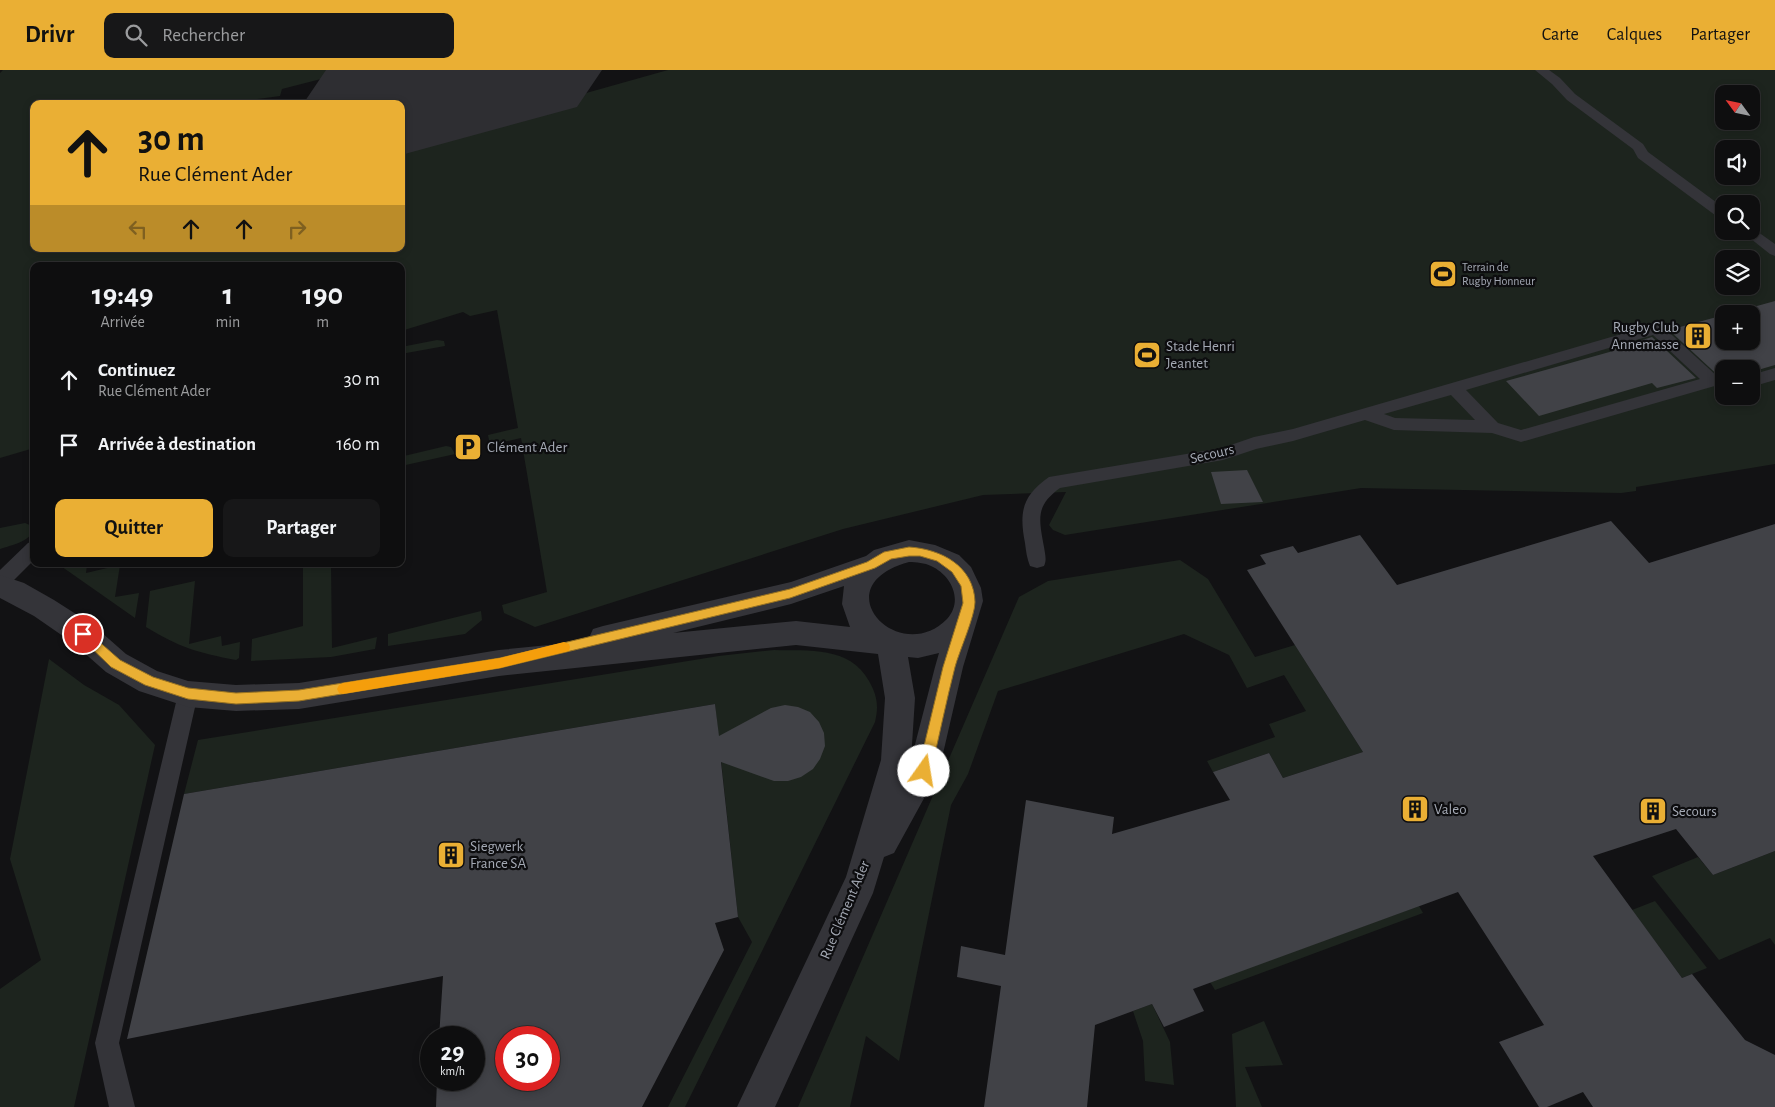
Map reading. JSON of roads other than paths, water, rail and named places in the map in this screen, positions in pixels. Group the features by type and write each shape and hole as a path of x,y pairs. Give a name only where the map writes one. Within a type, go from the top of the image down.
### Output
{"street":[{"path":"500,663 790,594 871,565 888,555 909,551 930,554 949,563 956,569 966,585 969,603 949,667 924,771 861,880"},
{"path":"871,565 859,580 855,598 856,607 862,622 882,639 900,646 919,646 938,642 953,632 964,619"},
{"path":"0,586 14,591 44,608 83,634 116,664 149,682 188,694 236,698 299,696 500,663 796,633 891,643"},
{"name":"Rue Clément Ader","path":"756,1107 861,880 896,760 900,698 891,643"}],"lane":[{"path":"1541,70 1556,81 1571,97 1638,147 1643,155 1715,207"},
{"path":"1760,240 1775,251"},
{"name":"Secours","path":"1037,561 1030,511 1040,492 1055,482 1222,454 1656,329 1715,380"},
{"path":"1760,378 1775,374"},
{"path":"1365,414 1394,424 1492,427 1520,436 1715,384"},
{"path":"1453,387 1492,427"},
{"path":"0,582 30,552"},
{"path":"122,1107 107,1043 188,694"}],"place":[{"name":"Terrain de Rugby Honneur","path":"1443,274"},
{"name":"Rugby Club Annemasse","path":"1698,336"},
{"name":"Stade Henri Jeantet","path":"1147,355"},
{"name":"Clément Ader","path":"468,447"},
{"name":"Valeo","path":"1415,809"},
{"name":"Secours","path":"1653,811"},
{"name":"Siegwerk France SA","path":"451,855"}]}
